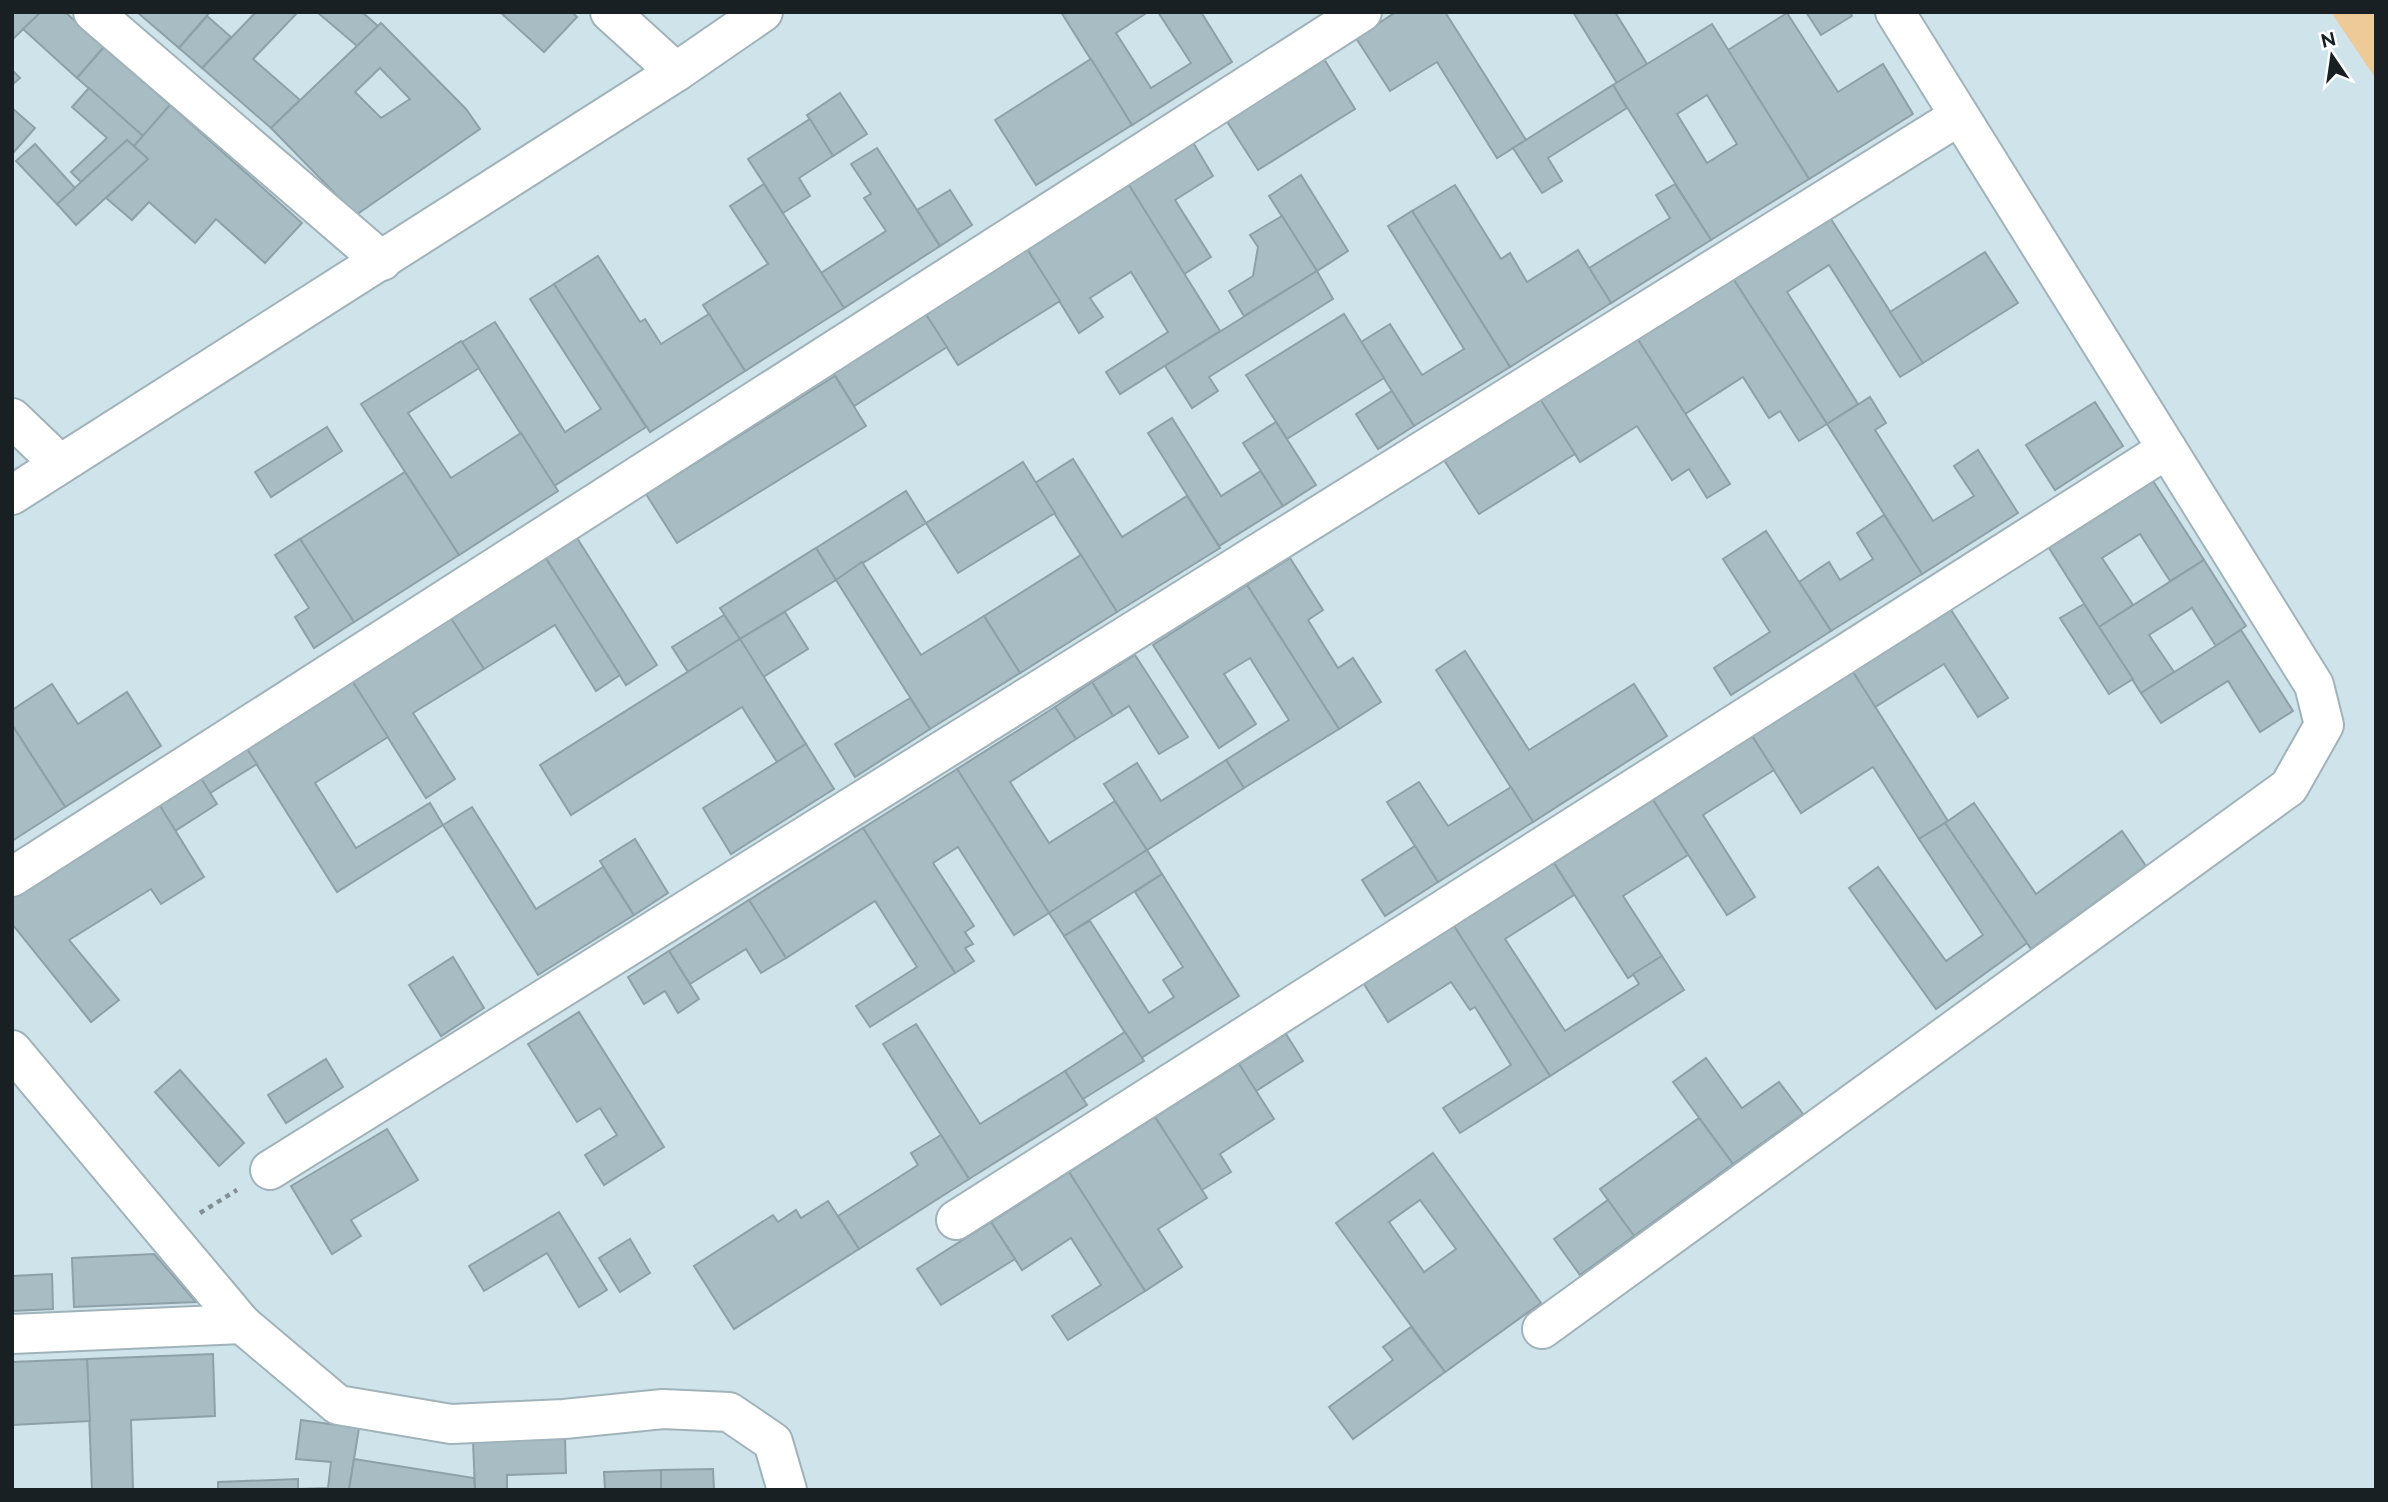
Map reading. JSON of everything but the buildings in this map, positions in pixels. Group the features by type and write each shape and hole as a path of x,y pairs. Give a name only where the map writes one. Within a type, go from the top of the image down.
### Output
{"street":[{"path":"93,12 382,261"},
{"path":"610,12 676,72"},
{"path":"12,495 676,72 763,12"},
{"path":"12,877 1362,12"},
{"path":"1542,1329 2289,787 2323,725 2314,684 1895,12"},
{"path":"270,1170 1959,116"},
{"path":"12,418 60,464"},
{"path":"956,1220 2167,449"},
{"path":"12,1050 242,1324 338,1405 451,1424 564,1419 663,1409 729,1412 773,1442 787,1490"},
{"path":"12,1335 242,1324"}],"path":[{"path":"166,1233 270,1170"}],"shaded area":[{"path":"2331,12 2376,12 2376,79"}]}
